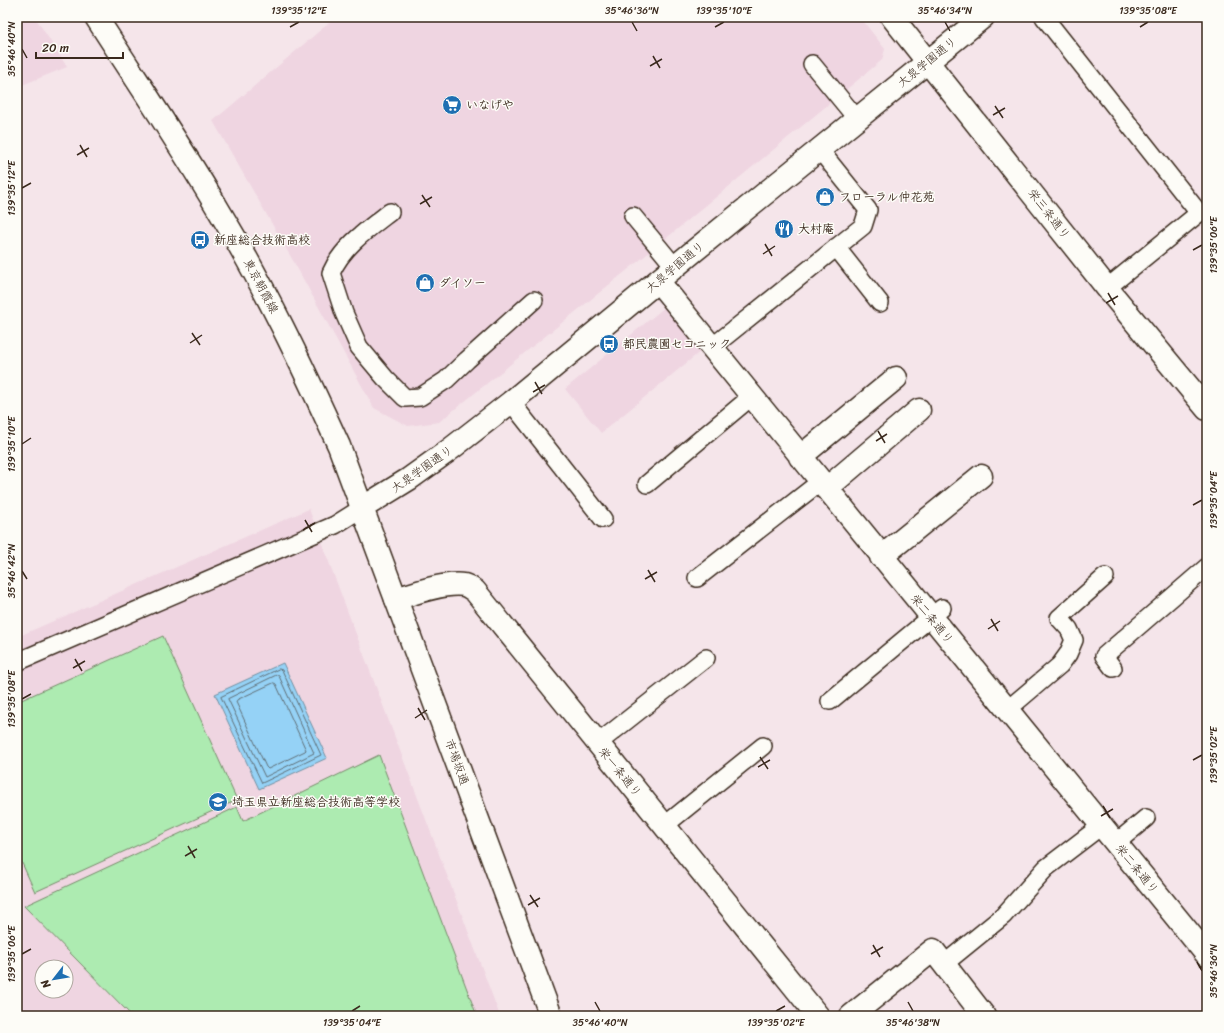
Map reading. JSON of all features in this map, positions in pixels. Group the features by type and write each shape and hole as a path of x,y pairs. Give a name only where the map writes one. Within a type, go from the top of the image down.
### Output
{"street":[{"name":"東京朝霞線","path":"96,17 219,209 261,284 339,446 362,508"},
{"name":"栄三条通り","path":"892,17 1107,288 1207,409"},
{"name":"大泉学園通り","path":"362,508 409,479 511,402 982,17"},
{"name":"栄二条通り","path":"658,281 882,557 937,612 1007,710 1207,955"},
{"path":"800,457 896,378"},
{"path":"823,485 919,410"},
{"path":"882,557 981,476"},
{"name":"市場坂通","path":"362,508 551,1016"},
{"name":"栄一条通り","path":"396,599 428,590 455,585 466,585 475,591 818,1016"},
{"path":"851,1016 933,950 984,1016"}],"lane":[{"path":"1044,17 1198,213 1107,288"},
{"path":"812,64 857,119"},
{"path":"711,348 863,226 868,210 819,149"},
{"path":"390,212 356,239 336,262 331,273 344,312 359,346 385,378 405,398 420,397 446,380 466,360 534,300"},
{"path":"633,216 675,267"},
{"path":"836,247 880,304"},
{"path":"647,484 751,397"},
{"path":"511,402 603,519"},
{"path":"697,578 823,485"},
{"path":"17,662 335,525 362,508"},
{"path":"1113,668 1104,656 1207,567"},
{"path":"1007,710 1060,665 1068,654 1074,640 1069,629 1059,618 1104,577"},
{"path":"830,702 937,612"},
{"path":"597,744 706,658"},
{"path":"664,826 763,746"},
{"path":"1116,843 1146,818"},
{"path":"944,964 1002,916 1046,868 1101,826"}],"shaded area":[{"path":"17,17 35,17 67,67 17,87"},
{"path":"336,17 860,17 885,49 882,60 646,255 439,422 408,426 374,408 295,264 213,121"},
{"path":"665,307 701,351 601,433 565,389"},
{"name":"埼玉県立新座総合技術高等学校","path":"309,509 500,1016 17,1016 17,637"}],"green space":[{"path":"163,636 237,800 35,892 17,852 17,702"},
{"path":"379,755 477,1016 132,1016 24,906 237,807 243,821"}],"water":[{"path":"283,663 327,758 259,789 215,694"}],"place":[{"name":"いなげや","path":"452,105"},
{"name":"フローラル仲花苑","path":"825,197"},
{"name":"大村庵","path":"784,229"},
{"name":"新座総合技術高校","path":"200,240"},
{"name":"ダイソー","path":"425,283"},
{"name":"都民農園セコニック","path":"609,344"},
{"name":"埼玉県立新座総合技術高等学校","path":"218,802"}]}
